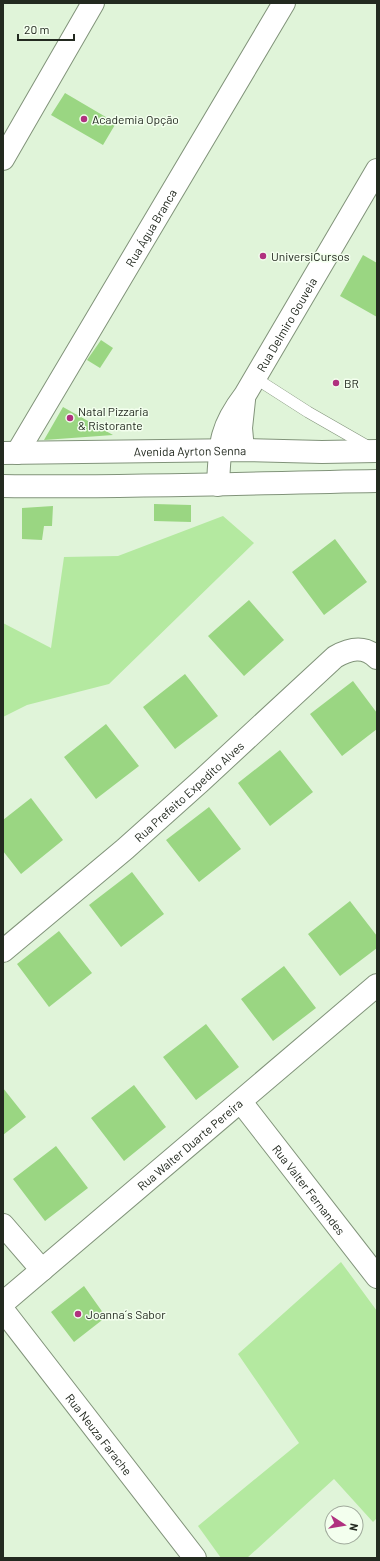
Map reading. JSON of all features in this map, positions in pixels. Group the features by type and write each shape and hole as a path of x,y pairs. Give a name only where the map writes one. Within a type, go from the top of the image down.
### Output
{"street":[{"path":"6,149 93,3"},
{"name":"Rua Água Branca","path":"10,453 284,3"},
{"name":"Rua Delmiro Gouveia","path":"218,486 221,442 228,420 250,387 377,170"},
{"name":"Rua Delmiro Gouveia","path":"243,450 241,428 250,387"},
{"name":"Avenida Ayrton Senna","path":"10,453 243,450 322,452 376,451"},
{"path":"3,486 218,486 256,483 377,481"},
{"name":"Rua Prefeito Expedito Alves","path":"3,951 125,849 196,786 335,657 343,652 358,649 374,655 377,658"},
{"name":"Rua Walter Duarte Pereira","path":"3,1303 377,985"},
{"name":"Rua Valter Fernandes","path":"241,1102 377,1277"},
{"path":"3,1225 42,1270"},
{"name":"Rua Neuza Farache","path":"3,1310 195,1558"}],"lane":[{"path":"250,387 308,412 376,451"}],"green space":[{"path":"223,516 254,543 109,684 27,705 3,717 3,623 51,648 64,557 118,556"},
{"path":"341,1262 377,1311 377,1518 373,1522 364,1512 364,1505 358,1505 334,1479 247,1558 221,1558 198,1526 299,1443 238,1354"}],"building":[{"name":"Academia Opção","path":"65,93 116,123 103,145 51,115"},
{"path":"363,255 377,263 377,317 340,296"},
{"path":"101,340 113,348 100,368 87,360"},
{"name":"Natal Pizzaria & Ristorante","path":"63,407 113,435 44,440"},
{"path":"154,504 191,505 191,522 154,521"},
{"path":"53,506 52,526 44,526 42,540 22,539 22,508"},
{"path":"335,539 367,582 324,615 292,572"},
{"path":"249,600 284,640 244,676 208,636"},
{"path":"185,674 218,716 175,749 143,707"},
{"path":"353,681 377,713 377,729 342,756 310,714"},
{"path":"106,724 139,766 96,799 64,757"},
{"path":"280,750 313,792 270,826 238,783"},
{"path":"31,798 63,840 21,874 3,851 3,820"},
{"path":"209,807 241,849 199,882 166,840"},
{"path":"132,872 164,914 121,947 89,905"},
{"path":"350,901 377,936 377,948 340,976 308,934"},
{"path":"59,931 92,973 49,1007 17,964"},
{"path":"284,966 316,1008 273,1041 241,999"},
{"path":"206,1024 239,1067 196,1100 163,1057"},
{"path":"134,1085 166,1127 124,1161 91,1118"},
{"path":"3,1088 26,1117 3,1135"},
{"path":"56,1146 88,1188 45,1221 13,1179"},
{"name":"Joanna´s Sabor","path":"84,1286 106,1317 74,1342 51,1312"}],"place":[{"name":"Academia Opção","path":"84,119"},
{"name":"UniversiCursos","path":"263,256"},
{"name":"BR","path":"336,383"},
{"name":"Natal Pizzaria & Ristorante","path":"70,418"},
{"name":"Joanna´s Sabor","path":"78,1314"}]}
